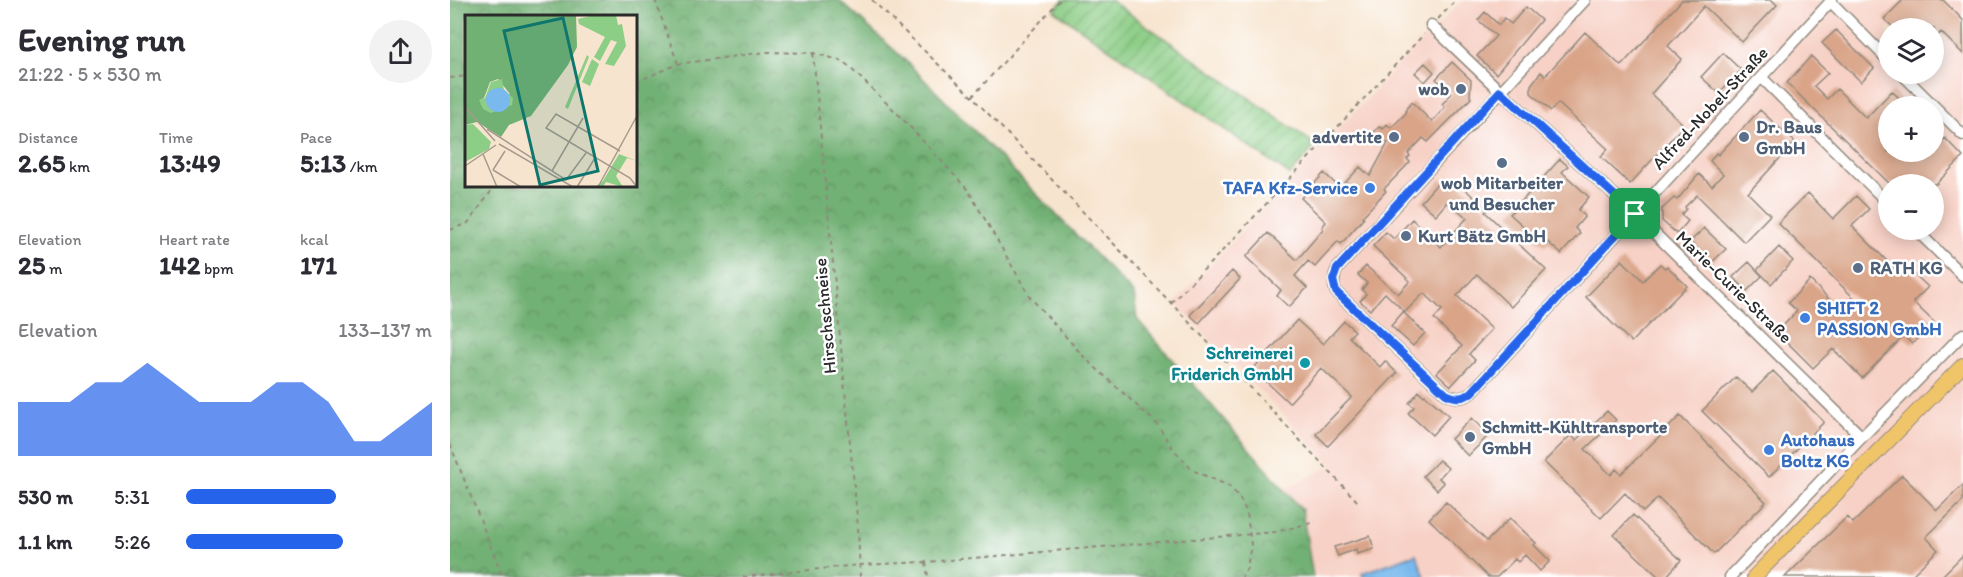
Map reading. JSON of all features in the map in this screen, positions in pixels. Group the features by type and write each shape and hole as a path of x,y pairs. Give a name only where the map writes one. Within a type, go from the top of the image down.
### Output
{"main road":[{"path":"1754,577 1963,365"}],"street":[{"path":"1500,91 1585,0"},
{"path":"1831,1 1878,50"},
{"name":"Alfred-Nobel-Straße","path":"1500,91 1337,269 1333,280 1336,292 1446,394 1459,398 1466,396 1831,1"},
{"name":"Marie-Curie-Straße","path":"1431,25 1635,214 1862,437"},
{"path":"1761,77 1878,193"},
{"path":"1912,84 1963,135"},
{"path":"1926,240 1963,276"},
{"path":"1730,577 1963,334"}],"path":[{"path":"655,0 678,64"},
{"path":"872,0 972,97 1172,303 1358,502"},
{"path":"972,97 1060,0"},
{"path":"1172,303 1455,0"},
{"path":"638,81 678,64 765,52 813,53 843,62 899,115 968,190 1030,297 1084,357 1158,424 1171,446 1192,470 1229,486 1239,497 1247,513 1251,545 1242,577"},
{"name":"Hirschschneise","path":"813,53 857,515 860,577"},
{"path":"450,78 465,76"},
{"path":"450,230 468,223 494,188"},
{"path":"450,444 503,577"},
{"path":"743,577 859,565 926,562 1275,532 1316,522"},
{"path":"926,562 928,577"}],"shaded area":[{"path":"1463,0 1963,0 1963,577 1313,577 1302,509 1285,489 1332,465 1175,303 1419,43"}],"green space":[{"path":"450,0 839,0 903,58 1134,294 1137,319 1302,510 1313,577 450,577"},
{"path":"1063,0 1110,0 1316,145 1290,175 1054,10"}],"water":[{"path":"1416,554 1425,577 1363,577 1362,573"}],"building":[{"path":"1682,0 1772,0 1777,5 1742,42 1704,6 1668,46 1682,59 1651,94 1684,125 1630,184 1601,157 1608,149 1558,103 1551,111 1531,93 1531,85 1541,72 1545,76 1585,32 1621,66"},
{"path":"1903,0 1943,0 1963,20 1963,54 1944,35 1944,18 1885,18"},
{"path":"1526,7 1541,20 1496,74 1477,56 1496,36 1478,20 1485,12 1499,25 1504,18 1511,24"},
{"path":"1836,30 1874,68 1861,82 1822,43"},
{"path":"1723,53 1741,70 1719,93 1701,77"},
{"path":"1811,56 1828,73 1814,86 1827,99 1837,89 1866,118 1878,106 1878,162 1944,162 1945,138 1963,157 1944,176 1944,174 1880,174 1787,83"},
{"path":"1452,62 1471,80 1471,98 1428,142 1423,138 1408,154 1410,156 1407,159 1410,162 1384,189 1386,191 1341,244 1338,241 1315,267 1308,261 1295,276 1307,288 1289,307 1277,296 1281,290 1246,257 1268,233 1297,260 1323,229 1326,222 1301,198 1324,173 1340,188 1360,167 1370,176 1388,143 1372,134 1379,127 1383,129 1387,124 1391,128 1406,113 1406,109 1412,102 1432,122 1445,107 1442,104 1452,93 1436,79"},
{"path":"1425,63 1434,72 1425,82 1415,73"},
{"path":"1892,91 1897,96 1887,96"},
{"path":"1760,110 1795,142 1748,193 1770,215 1744,242 1697,195 1685,207 1681,215 1688,221 1677,234 1662,221 1662,209 1674,198 1677,200 1699,174 1712,186 1723,174 1710,161"},
{"path":"1560,159 1568,166 1562,172 1589,197 1578,210 1585,216 1575,228 1580,233 1561,254 1548,242 1545,246 1510,214"},
{"path":"1441,179 1451,188 1456,182 1465,189 1487,210 1485,212 1546,270 1511,307 1477,274 1457,296 1492,329 1469,354 1475,360 1451,386 1437,373 1462,346 1434,319 1442,310 1424,293 1405,312 1385,293 1370,310 1360,301 1366,294 1362,290 1367,283 1358,275 1366,266 1398,294 1410,281 1373,246 1386,232 1394,239 1412,219 1441,247 1467,218 1448,201 1436,215 1421,202"},
{"path":"1808,193 1833,219 1856,196 1869,209 1852,226 1895,269 1902,262 1928,287 1913,302 1934,322 1912,344 1904,336 1862,378 1833,349 1813,368 1777,332 1797,311 1788,303 1810,280 1843,313 1856,300 1778,223"},
{"path":"1704,228 1726,249 1711,263 1690,242"},
{"path":"1779,247 1793,261 1771,284 1757,270"},
{"path":"1622,260 1643,281 1660,264 1665,268 1667,266 1687,286 1631,342 1586,297"},
{"path":"1749,262 1762,276 1747,291 1733,277"},
{"path":"1232,271 1240,279 1199,323 1190,315"},
{"path":"1403,312 1425,333 1413,346 1391,326"},
{"path":"1297,320 1323,344 1344,321 1355,331 1349,337 1380,367 1385,361 1397,373 1328,446 1316,434 1352,397 1321,368 1289,403 1253,369"},
{"name":"Autohaus Boltz KG","path":"1773,371 1824,422 1769,477 1702,411 1736,377 1752,392"},
{"path":"1419,391 1449,416 1432,435 1408,413 1414,407 1409,403"},
{"path":"1607,411 1616,420 1585,449 1611,475 1616,469 1621,474 1680,416 1766,502 1714,554 1658,498 1643,512 1625,493 1601,518 1544,462 1571,435 1576,440"},
{"name":"Schmitt-Kühltransporte GmbH","path":"1472,418 1489,435 1468,456 1451,439"},
{"path":"1439,460 1448,468 1439,478 1444,483 1437,490 1423,476"},
{"path":"1902,475 1937,510 1963,485 1963,501 1926,537 1938,550 1910,577 1785,577 1847,517 1853,523"},
{"path":"1446,502 1487,541 1510,518 1536,543 1534,545 1550,561 1540,571 1525,555 1518,562 1515,559 1497,577 1488,577 1429,519"},
{"path":"1633,515 1681,560 1666,577 1659,577 1614,535"},
{"path":"1370,536 1374,549 1357,554 1356,549 1338,556 1334,547"},
{"path":"1963,555 1963,577 1941,577"}],"place":[{"name":"wob","path":"1461,89"},
{"name":"advertite","path":"1394,137"},
{"name":"Dr. Baus GmbH","path":"1744,137"},
{"name":"wob Mitarbeiter und Besucher","path":"1502,163"},
{"name":"TAFA Kfz-Service","path":"1370,188"},
{"name":"Kurt Bätz GmbH","path":"1406,236"},
{"name":"RATH KG","path":"1858,268"},
{"name":"SHIFT 2 PASSION GmbH","path":"1805,318"},
{"name":"Schreinerei Friderich GmbH","path":"1305,363"},
{"name":"Schmitt-Kühltransporte GmbH","path":"1470,437"},
{"name":"Autohaus Boltz KG","path":"1769,450"}],"route":[{"path":"1500,91 1635,214 1472,392 1459,398 1446,394 1336,292 1334,286 1333,280 1337,269 1500,91"}]}
